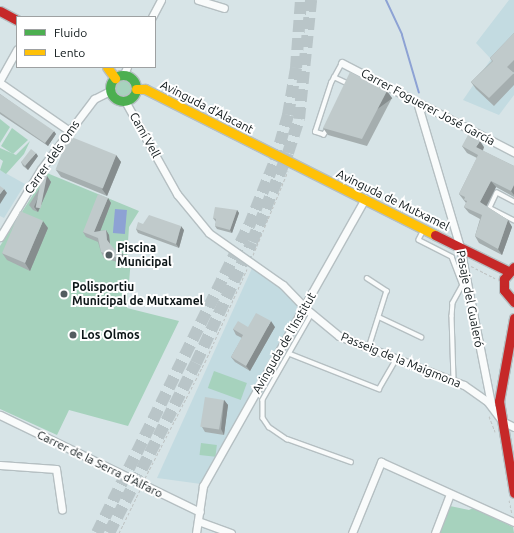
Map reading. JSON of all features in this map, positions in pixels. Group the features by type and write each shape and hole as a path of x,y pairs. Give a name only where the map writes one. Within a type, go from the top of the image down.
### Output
{"street":[{"path":"153,16 161,0"},
{"path":"198,0 224,8"},
{"path":"0,11 16,19"},
{"path":"16,51 0,82 71,132"},
{"name":"Carrer Foguerer José García","path":"342,62 514,152"},
{"path":"108,68 114,78"},
{"path":"125,71 132,78 136,89 133,96 126,101 114,98 110,91 114,78 125,71"},
{"name":"Avinguda d'Alacant","path":"136,89 145,89 266,150"},
{"name":"Carrer dels Oms","path":"0,237 41,169 71,132 94,99 110,91"},
{"name":"Camí Vell","path":"126,101 176,194 209,233 250,262"},
{"name":"Pasaje del Gualeró","path":"418,102 460,247 491,406"},
{"name":"Avinguda de Mutxamel","path":"266,150 460,247 511,269"},
{"name":"Avinguda de l'Institut","path":"200,512 203,486 305,308 365,199"},
{"name":"Passeig de la Maigmona","path":"250,262 283,285 305,308 339,336 454,380 491,406 502,420 514,427"},
{"path":"511,269 504,279 504,290 514,302"},
{"path":"514,318 499,401 514,493"},
{"name":"Carrer de la Serra d'Alfaro","path":"0,415 200,512"},
{"path":"352,533 382,462 514,522"},
{"path":"0,465 56,469 62,510"},
{"path":"434,533 450,494"},
{"path":"196,533 200,512"},
{"path":"198,521 230,533"}],"lane":[{"path":"331,123 324,135 315,132 334,77 342,62"},
{"path":"334,77 350,85 346,91"},
{"path":"514,202 497,193 490,208 514,220"},
{"path":"424,229 419,240 452,257 463,285 454,303 452,316 454,380"},
{"path":"367,278 388,291 369,348"},
{"path":"312,314 263,400 263,418 269,427 287,439 351,462"},
{"path":"379,318 421,337"},
{"path":"290,354 379,390 396,359"}],"path":[{"path":"119,533 205,362 292,163"}],"shaded area":[{"path":"509,0 514,0 514,95 499,115 463,100 491,59 476,43"},
{"path":"0,170 25,184 4,218 0,216"},
{"path":"253,266 284,290 302,310 201,484 157,478"}],"green space":[{"path":"123,78 130,81 133,88 130,95 123,98 116,95 113,88 116,81"},
{"path":"0,119 10,127 0,143"},
{"path":"12,128 28,140 13,154 1,146"},
{"path":"30,141 24,154 6,174 0,170 3,161 0,159 0,148 16,155"},
{"name":"Polisportiu Municipal de Mutxamel","path":"47,173 139,211 129,227 127,257 131,258 127,308 179,321 128,426 69,410 57,435 0,409 0,246"},
{"path":"214,371 247,383 241,400 208,388"},
{"path":"201,443 217,445 215,457 200,455"},
{"path":"450,506 469,510 473,508 513,527 514,533 439,533"}],"water":[{"path":"115,209 127,210 125,234 113,233"}],"building":[{"path":"514,33 514,60 507,67 514,73 489,98 471,82 493,61 490,58"},
{"path":"350,72 387,91 362,139 323,128"},
{"path":"0,94 54,131 45,143 0,112"},
{"path":"468,135 480,141 476,147 514,166 514,185 511,191 491,181 480,202 508,220 498,249 475,236 482,215 464,207 467,201 464,200 465,197 459,194 478,155 462,146"},
{"path":"69,136 116,155 103,188 56,169"},
{"path":"31,149 36,153 25,166 21,162"},
{"path":"42,175 47,176 41,208 36,207"},
{"path":"0,186 4,189 0,194"},
{"path":"98,194 108,198 94,232 106,230 107,240 115,250 122,253 121,259 101,252 98,238 83,232"},
{"path":"215,207 237,210 230,230 215,226 216,219 213,218"},
{"path":"20,211 43,221 25,263 2,253"},
{"path":"149,215 181,226 176,244 136,229 138,222 143,224"},
{"path":"256,313 271,321 246,366 231,357 243,335 233,329 238,321 248,327"},
{"path":"205,397 224,400 219,430 200,427"}],"waterway":[{"path":"386,0 402,35 419,93"}],"tunnel":[{"path":"97,533 249,226 275,161 288,115 296,68 301,0"},
{"path":"109,533 196,363 252,242 288,153 299,119 311,0"}],"traffic: fast":[{"path":"123,75 132,79 136,88 132,97 123,101 114,97 110,88 114,79 123,75"}],"traffic: slow":[{"path":"108,68 115,78"},
{"path":"136,89 145,89 435,235"}],"traffic: jam":[{"path":"0,11 16,19"},
{"path":"435,235 508,271"},
{"path":"514,267 504,279 504,290 514,302"},
{"path":"514,318 499,401 514,493"}],"place":[{"name":"Piscina Municipal","path":"109,255"},
{"name":"Polisportiu Municipal de Mutxamel","path":"64,294"},
{"name":"Los Olmos","path":"73,335"}]}
